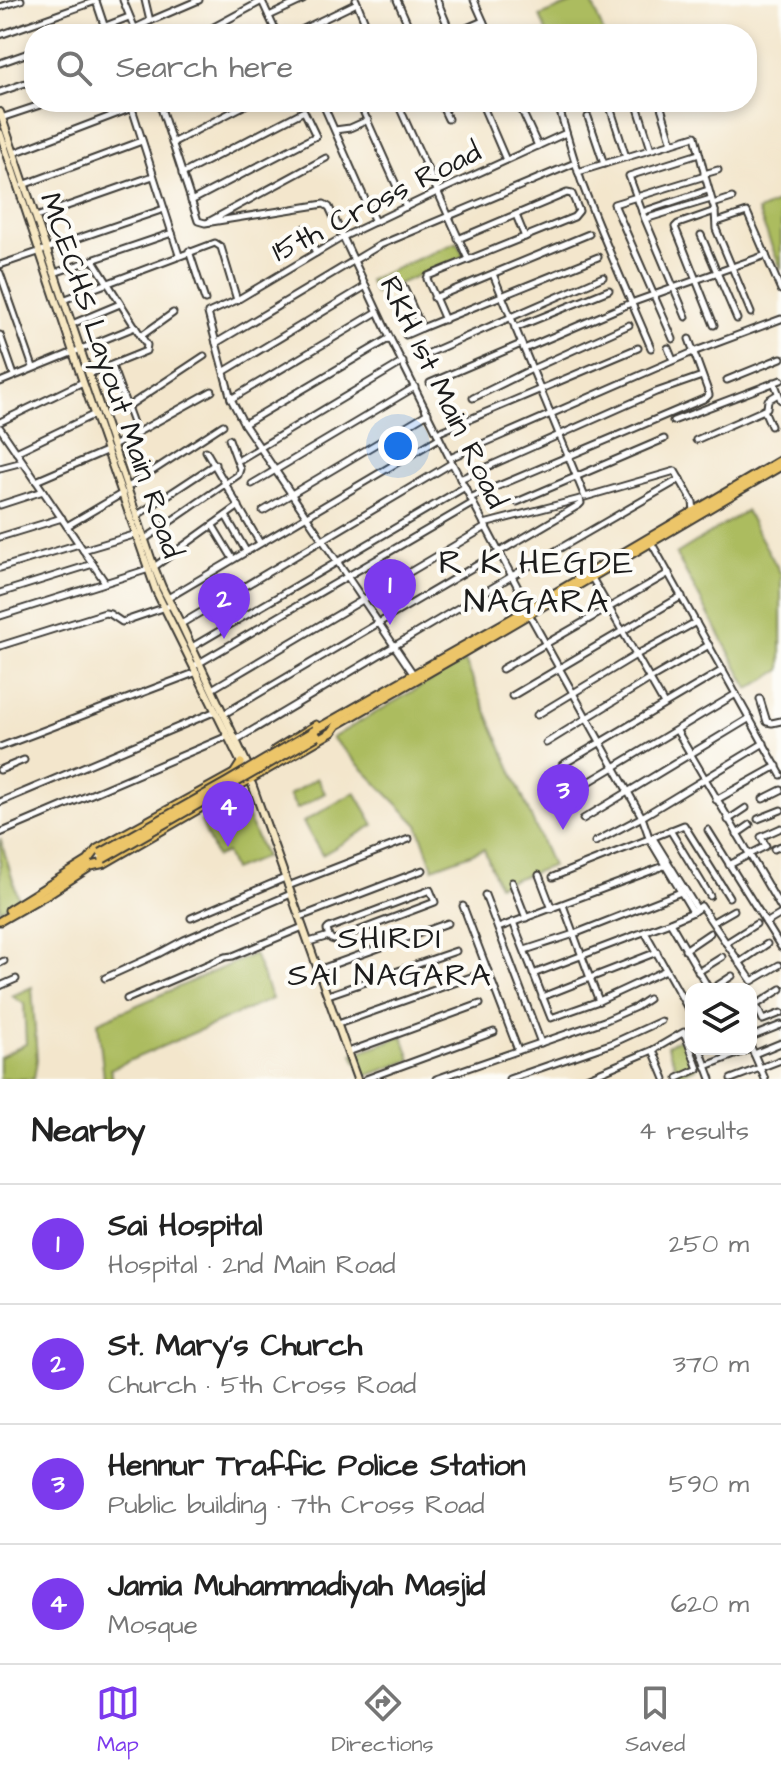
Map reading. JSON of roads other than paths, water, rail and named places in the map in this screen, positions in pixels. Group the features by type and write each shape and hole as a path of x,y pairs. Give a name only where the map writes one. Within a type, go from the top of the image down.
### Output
{"main road":[{"name":"MCECHS Layout Main Road","path":"1,116 21,186 36,217 43,251 72,324 83,382 110,448"},
{"name":"MCECHS Layout Main Road","path":"0,133 76,349 89,374 110,448 145,539 156,591 181,624 197,667 212,689 236,740 244,766"},
{"path":"527,612 592,578 694,511 781,460"},
{"path":"0,918 227,782 781,466"},
{"name":"MCECHS Layout Main Road","path":"134,516 137,534 168,598 169,607 251,781 357,1079"},
{"path":"89,863 97,849 234,774 325,719 332,724"},
{"path":"89,863 105,863 251,781 332,732 332,724"},
{"path":"127,832 134,845"}],"street":[{"path":"0,7 21,0"},
{"path":"123,0 132,24"},
{"path":"145,0 150,21"},
{"path":"146,24 199,0"},
{"path":"269,16 303,0"},
{"path":"397,0 408,24"},
{"path":"437,0 448,24"},
{"path":"474,0 484,24"},
{"path":"31,24 96,1 104,24"},
{"path":"219,24 262,1 273,24"},
{"path":"313,24 357,2 366,24"},
{"path":"118,24 129,17"},
{"path":"476,24 483,21"},
{"path":"0,35 24,26"},
{"path":"0,63 24,55"},
{"path":"0,92 24,84"},
{"path":"1,116 24,109"},
{"path":"14,153 114,112"},
{"path":"133,112 179,255"},
{"path":"162,112 198,221 205,223 326,158"},
{"path":"172,143 232,112"},
{"path":"182,174 302,112"},
{"path":"191,201 316,136 304,112"},
{"path":"327,112 375,222"},
{"path":"364,112 406,207"},
{"path":"401,112 468,259"},
{"path":"445,112 448,119"},
{"path":"485,112 506,160"},
{"path":"523,112 538,146"},
{"path":"560,112 578,172 616,271 651,348"},
{"path":"612,112 626,157"},
{"path":"639,112 651,149"},
{"path":"662,112 672,143"},
{"path":"588,117 604,164"},
{"path":"335,130 350,128 368,120"},
{"name":"15th Cross Road","path":"216,343 208,313 237,300 343,237 566,133"},
{"path":"578,172 695,136 717,222 716,229 751,313"},
{"path":"21,186 142,141"},
{"path":"686,317 629,176 699,154"},
{"path":"415,677 244,424 229,388 216,343 380,245 575,163"},
{"path":"673,339 614,204 718,170"},
{"path":"36,217 153,176"},
{"path":"642,212 708,190"},
{"path":"445,320 428,276 574,217 579,211 572,194 567,193 458,239"},
{"path":"714,325 675,225 732,198"},
{"name":"RKH 1st Main Road","path":"205,223 324,204 329,207 438,436 524,599 527,612 628,791 664,866 695,910"},
{"path":"645,219 713,205"},
{"path":"0,265 164,209"},
{"path":"717,222 747,212 781,290"},
{"path":"516,215 525,237"},
{"path":"305,228 316,253"},
{"path":"54,273 172,233"},
{"path":"434,298 589,234"},
{"path":"701,235 737,319"},
{"path":"63,300 215,243 219,244 237,300"},
{"path":"189,251 205,300"},
{"path":"430,383 631,303 766,255"},
{"path":"406,335 598,257"},
{"path":"89,374 146,351 147,345 93,260"},
{"path":"0,273 33,367"},
{"path":"224,714 581,503 583,498 576,476 493,274"},
{"path":"420,357 603,277"},
{"path":"225,371 366,286"},
{"path":"403,286 422,328"},
{"path":"515,328 609,290"},
{"path":"72,324 120,304"},
{"path":"234,397 377,312"},
{"path":"141,336 173,313"},
{"path":"181,624 451,460 673,360 781,319"},
{"path":"473,398 629,325"},
{"path":"0,382 135,327"},
{"path":"0,338 14,375"},
{"path":"244,424 390,338"},
{"path":"0,747 197,667 471,500 706,398 709,395 689,339"},
{"path":"168,598 438,436 638,348"},
{"path":"668,348 673,360"},
{"path":"127,407 204,356"},
{"path":"727,380 781,358"},
{"path":"241,459 403,362"},
{"path":"112,366 137,434"},
{"path":"460,479 656,392 703,376"},
{"path":"673,421 781,380"},
{"path":"83,382 0,425 105,582"},
{"path":"696,440 767,408 768,400 780,397 774,382"},
{"path":"252,484 415,387"},
{"path":"36,481 110,448 212,391"},
{"path":"764,410 771,426"},
{"path":"263,511 428,413"},
{"path":"16,452 95,414"},
{"path":"67,526 223,425"},
{"path":"145,539 240,473 229,439"},
{"path":"517,502 664,439"},
{"path":"206,451 260,543"},
{"path":"0,468 23,462"},
{"path":"134,516 215,464"},
{"path":"212,689 485,525 675,471 693,502 694,511"},
{"path":"236,740 680,479"},
{"path":"192,647 465,487"},
{"path":"0,505 43,491"},
{"path":"0,616 152,568 239,506"},
{"path":"226,516 246,551"},
{"path":"0,537 62,518"},
{"path":"213,526 233,559"},
{"path":"0,568 137,534"},
{"path":"650,540 781,775"},
{"path":"0,593 93,564"},
{"path":"502,669 669,573"},
{"path":"592,578 664,704"},
{"path":"512,696 682,596"},
{"path":"0,646 105,613 122,622 169,607"},
{"path":"537,715 696,622"},
{"path":"546,743 709,645"},
{"path":"562,765 723,670"},
{"path":"574,791 736,694"},
{"path":"760,699 767,722 781,721"},
{"path":"0,802 216,711"},
{"path":"583,819 750,718"},
{"path":"677,731 781,908"},
{"path":"0,833 228,736"},
{"path":"595,842 764,743"},
{"path":"0,770 24,760"},
{"path":"716,800 777,766"},
{"path":"763,799 781,790"},
{"path":"728,820 746,808"},
{"path":"758,819 781,810"},
{"path":"553,877 684,825 698,854 729,897"},
{"path":"737,834 750,825"},
{"path":"729,865 766,846 761,837 781,828"},
{"path":"670,830 710,896"},
{"path":"708,830 781,947"},
{"path":"288,886 409,839"},
{"path":"652,839 695,910"},
{"path":"774,849 781,846"},
{"path":"498,928 664,866"},
{"path":"300,917 423,870"},
{"path":"539,875 552,909"},
{"path":"191,918 285,878"},
{"path":"512,882 526,918"},
{"path":"771,891 781,886"},
{"path":"430,890 435,902 334,940 329,936 329,928 430,890"},
{"path":"525,950 681,892"},
{"path":"105,978 291,894"},
{"path":"485,895 541,1043"},
{"path":"563,905 599,1001"},
{"path":"463,906 518,1050"},
{"path":"533,974 670,922 701,906 752,981 779,965"},
{"path":"713,922 734,910"},
{"path":"766,923 781,914"},
{"path":"513,922 551,1018 599,1001 666,970"},
{"path":"670,922 706,983"},
{"path":"318,970 448,923"},
{"path":"726,943 756,924"},
{"path":"127,999 303,927"},
{"path":"645,932 685,1003"},
{"path":"685,950 710,933"},
{"path":"309,942 329,936"},
{"path":"739,963 767,944"},
{"path":"328,995 456,951"},
{"path":"542,997 657,952"},
{"path":"698,972 722,957"},
{"path":"338,1024 488,971"},
{"path":"720,983 732,976"},
{"path":"0,986 16,979"},
{"path":"757,1004 781,989"},
{"path":"436,1079 604,1021 648,999"},
{"path":"348,1052 480,1004"},
{"path":"757,1007 763,1020 781,1013"},
{"path":"511,1079 613,1043 661,1021"},
{"path":"757,1035 781,1025"},
{"path":"366,1079 494,1032"},
{"path":"584,1079 653,1050 684,1032 698,1069 678,1078"},
{"path":"757,1048 781,1043"},
{"path":"653,1050 665,1079"},
{"path":"702,1055 711,1079"},
{"path":"706,1066 736,1055"},
{"path":"755,1055 765,1079"},
{"path":"731,1079 781,1060"}],"place":[{"name":"Sai Hospital","path":"390,625"},
{"name":"St. Mary's Church","path":"224,639"},
{"name":"Hennur Traffic Police Station","path":"563,830"},
{"name":"Jamia Muhammadiyah Masjid","path":"228,847"}],"district":[{"name":"R K HEGDE NAGARA","path":"537,580"},
{"name":"SHIRDI SAI NAGARA","path":"390,956"}]}
